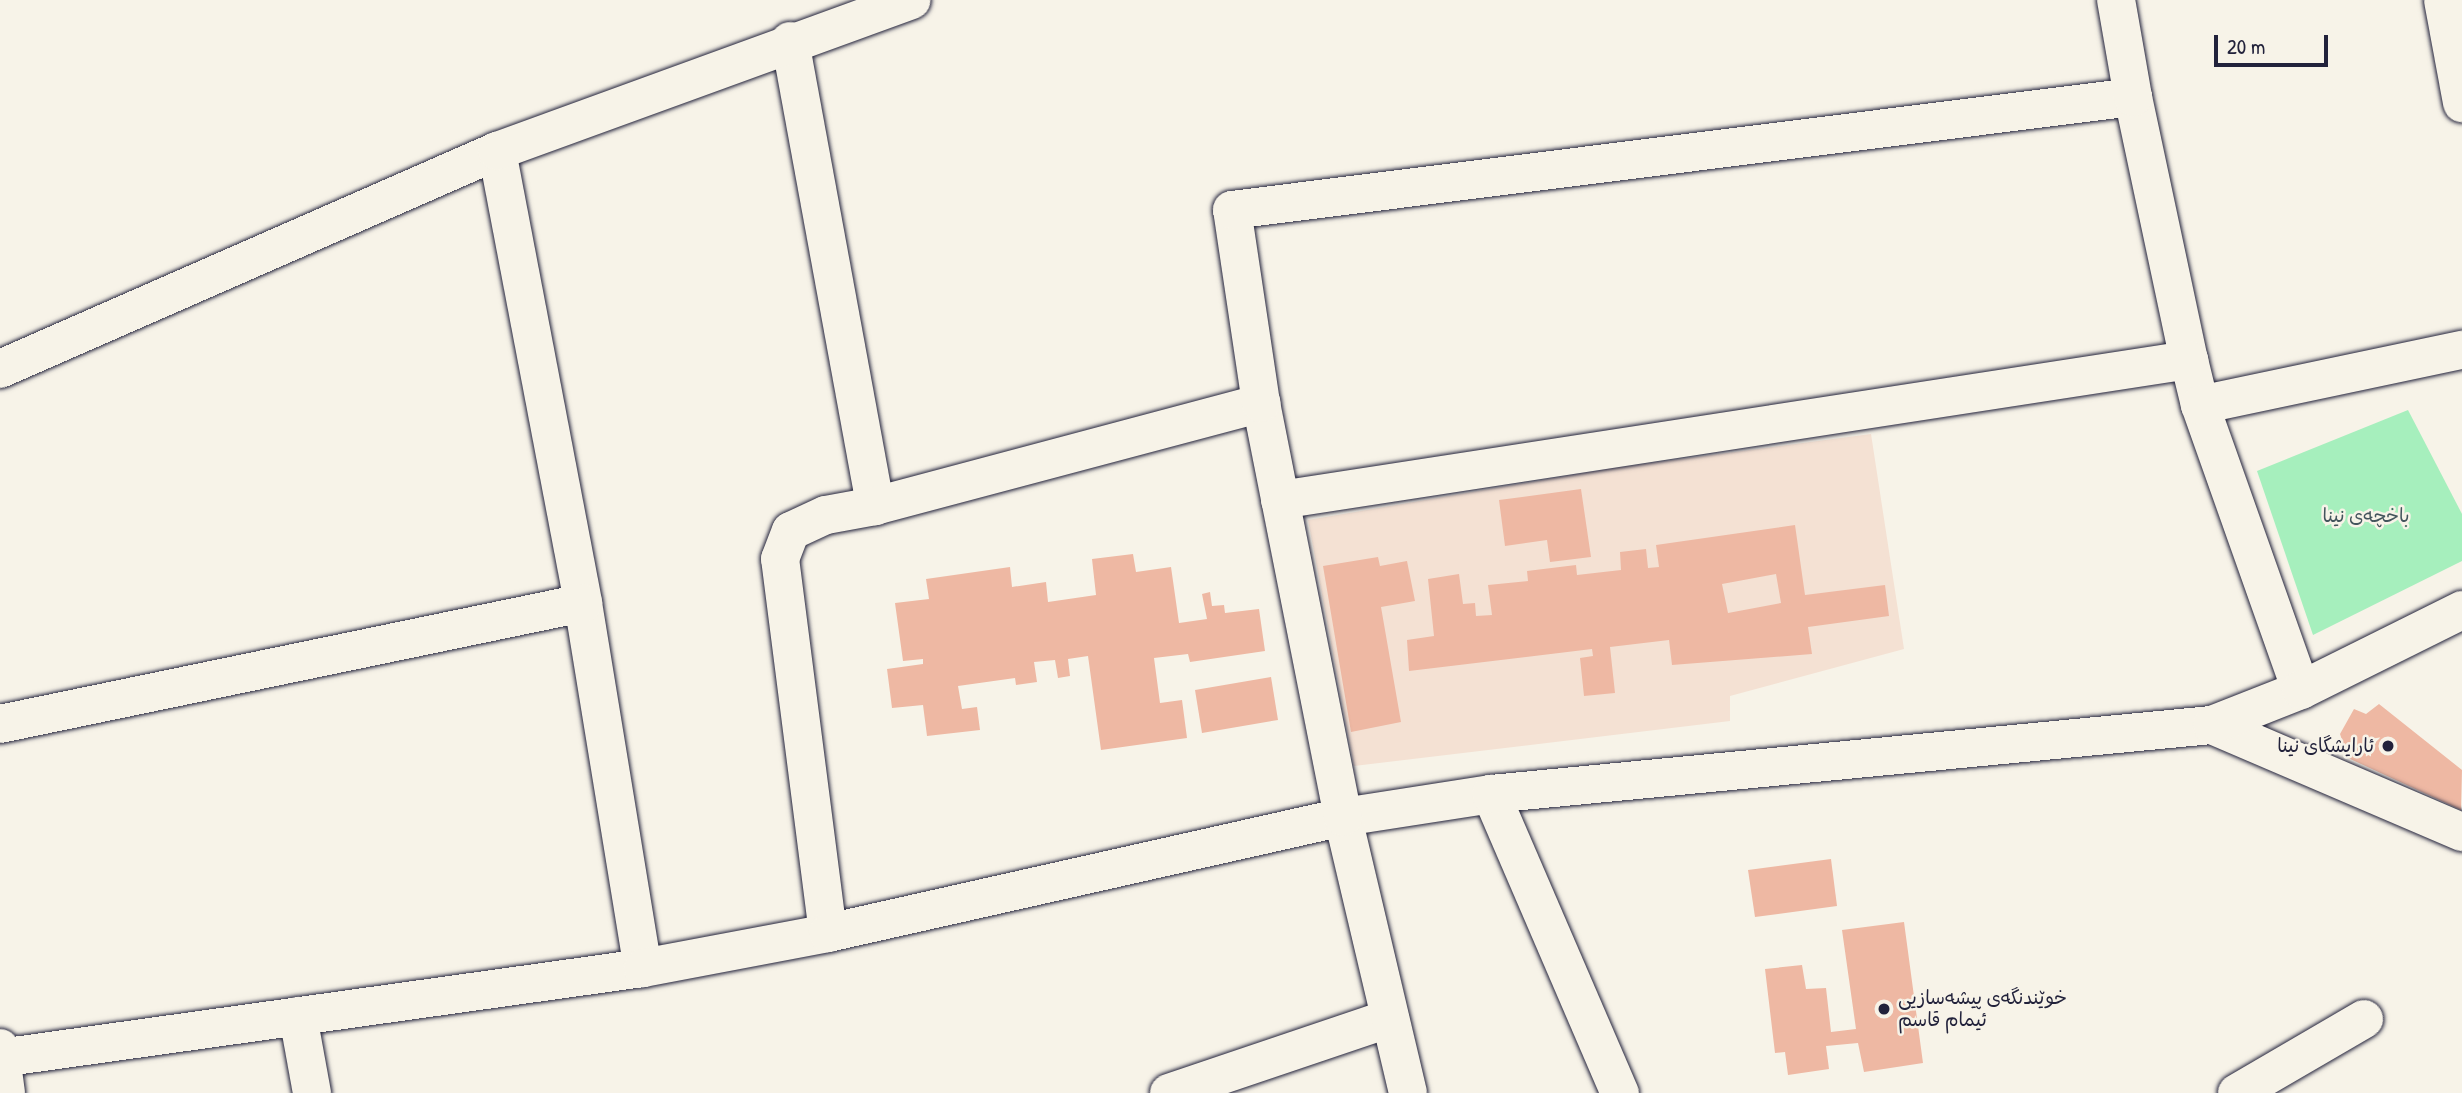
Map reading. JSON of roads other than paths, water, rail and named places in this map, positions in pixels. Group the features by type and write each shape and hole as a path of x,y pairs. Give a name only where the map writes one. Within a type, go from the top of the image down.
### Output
{"street":[{"path":"0,369 498,151 790,41 911,0"},
{"path":"2116,0 2133,97 2200,405 2301,690"},
{"path":"2443,0 2457,36 2462,103"},
{"path":"790,41 875,506"},
{"path":"1408,1093 1343,817 1261,403 1232,210 2133,97"},
{"path":"498,151 583,603 643,968"},
{"path":"2200,405 2462,350"},
{"path":"1280,500 2189,360"},
{"path":"828,933 780,559 791,531 807,520 875,506 1261,403"},
{"path":"0,724 583,603"},
{"path":"2,1064 298,1016 643,968 828,933 1343,817 1491,794 2212,725 2301,690 2462,610"},
{"path":"2212,725 2462,832"},
{"path":"1491,794 1620,1093"},
{"path":"298,1016 312,1093"},
{"path":"1169,1093 1390,1018"},
{"path":"2251,1089 2364,1019"}],"place":[{"name":"ئارایشگای نینا","path":"2388,746"},
{"name":"خوێندنگەی پیشەسازیی ئیمام قاسم","path":"1884,1009"}],"park label":[{"name":"باخچەی نینا","path":"2366,516"}]}
